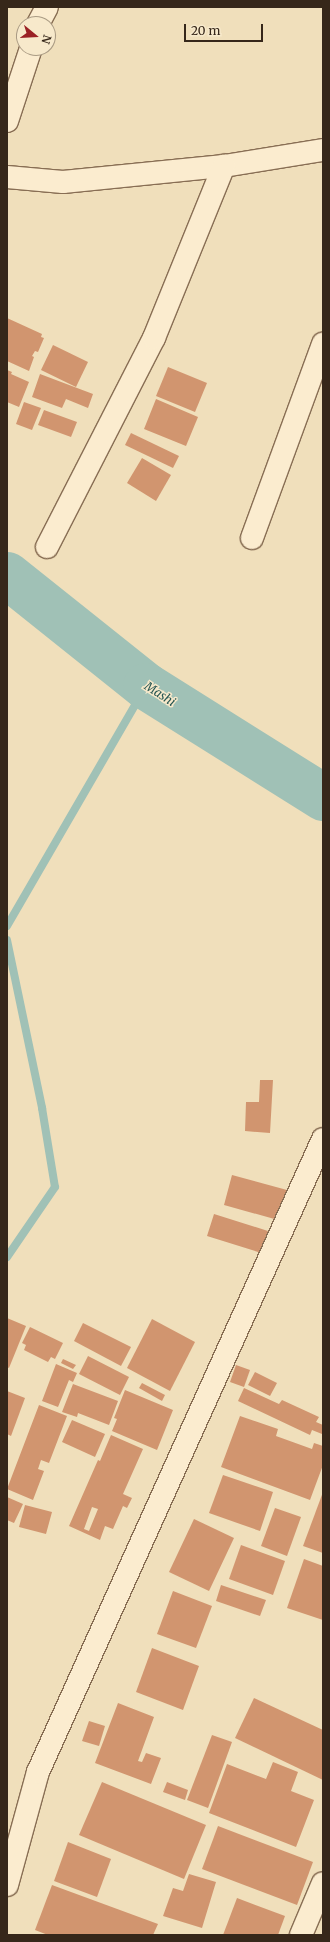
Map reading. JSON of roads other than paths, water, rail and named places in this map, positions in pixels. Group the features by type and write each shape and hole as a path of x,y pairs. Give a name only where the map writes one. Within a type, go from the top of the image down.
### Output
{"street":[{"path":"42,16 47,7"},
{"path":"7,121 28,56"},
{"path":"7,177 63,182 224,166 323,150"},
{"path":"47,547 154,338 224,166"},
{"path":"252,538 323,344"},
{"path":"7,1885 38,1772 323,1139"},
{"path":"301,1935 323,1883"}],"waterway":[{"name":"Mashi","path":"7,575 146,686 323,797"},
{"path":"7,926 146,686"},
{"path":"7,940 42,1108 55,1187 7,1257"}]}
